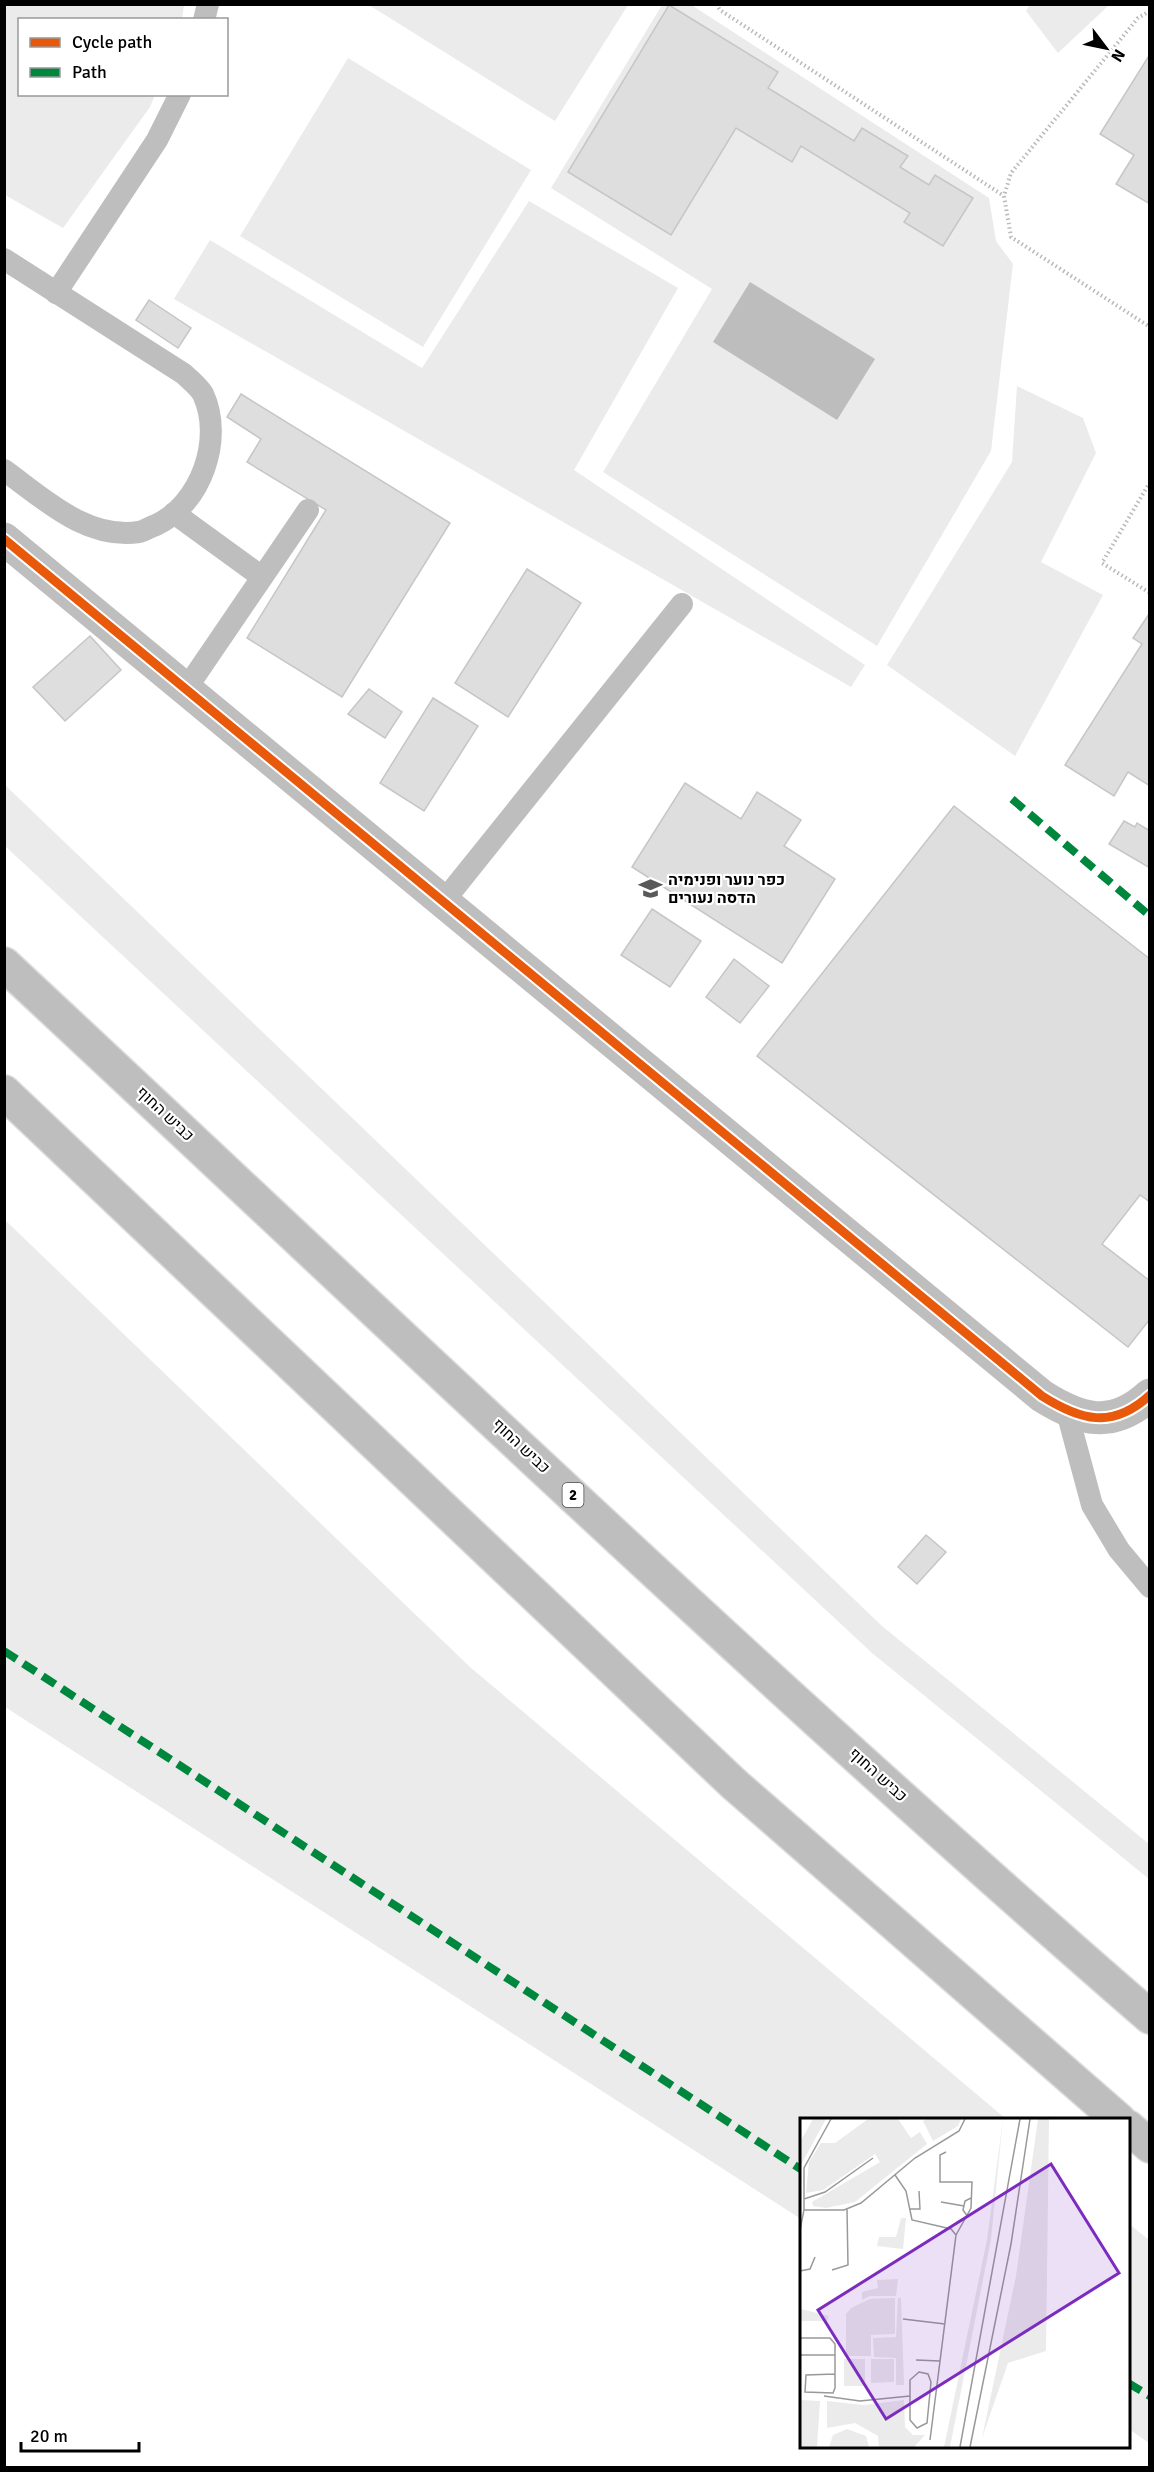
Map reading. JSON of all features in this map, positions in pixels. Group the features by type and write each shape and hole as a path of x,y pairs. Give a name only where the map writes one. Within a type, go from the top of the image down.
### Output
{"main road":[{"path":"4,539 1032,1389 1067,1412 1087,1418 1115,1416 1140,1403 1149,1395"},
{"name":"כביש החוף","path":"4,964 692,1606 1036,1919 1149,2017"},
{"path":"4,1092 734,1784 1117,2118"},
{"path":"1130,2129 1149,2146"}],"lane":[{"path":"56,292 157,140 179,96"},
{"path":"4,259 184,374 202,393 211,427 210,450 200,478 182,507 164,521 139,532 112,531 86,525 67,516 4,470"},
{"path":"186,689 308,510"},
{"path":"174,513 262,577"},
{"path":"443,902 682,604"},
{"path":"1067,1412 1092,1505 1119,1550 1148,1584"}],"path":[{"path":"716,4 720,10 1004,196"},
{"path":"1149,11 1138,18 1011,173 1004,196 1011,237 1149,327"},
{"path":"1149,482 1102,563 1149,593"}],"shaded area":[{"path":"5,4 184,5 182,18 18,18 18,96 155,96 150,107 63,228 5,195"},
{"path":"690,4 989,198 996,241 1013,264 991,451 877,646 603,472 712,289 551,188 662,5"},
{"path":"369,5 628,5 555,121"},
{"path":"1030,5 1109,5 1058,53 1026,11"},
{"path":"348,58 531,170 423,347 240,236"},
{"path":"529,201 678,288 574,470 865,665 851,687 174,299 210,240 422,368"},
{"path":"750,282 875,359 837,420 713,342"},
{"path":"1017,386 1083,418 1096,453 1041,562 1103,595 1015,756 887,665 1012,462"},
{"path":"4,784 882,1626 1149,1844 1149,1879 872,1653 5,846"},
{"path":"5,1220 470,1667 1005,2118 800,2118 800,2218 5,1707"},
{"path":"1130,2225 1149,2240 1149,2443 1130,2430"}],"building":[{"path":"669,5 778,72 768,88 854,141 862,128 908,156 900,167 929,185 935,175 973,198 943,246 904,222 910,213 801,146 792,162 736,128 671,235 568,172"},
{"path":"1150,54 1150,204 1116,184 1134,155 1100,134"},
{"path":"149,300 191,328 178,348 136,320"},
{"path":"241,394 450,523 342,697 247,638 326,510 247,462 261,439 227,417"},
{"path":"527,569 581,603 508,717 455,683"},
{"path":"1149,614 1150,786 1128,772 1114,796 1065,765 1142,644 1133,638"},
{"path":"90,636 121,670 65,721 33,687"},
{"path":"369,689 402,712 385,738 348,714"},
{"path":"433,698 478,726 424,811 380,783"},
{"path":"685,783 741,819 757,792 801,820 784,846 835,879 782,963 632,867"},
{"path":"954,806 1150,959 1150,1202 1140,1195 1102,1244 1150,1281 1150,1319 1128,1347 757,1056"},
{"path":"1124,821 1135,827 1137,823 1150,831 1150,868 1109,844"},
{"path":"652,909 701,941 670,987 621,955"},
{"path":"734,959 769,986 740,1023 706,997"},
{"path":"926,1535 946,1552 917,1584 898,1567"}],"marked path":[{"path":"1012,799 1150,916"},
{"path":"4,1651 800,2169"},
{"path":"1130,2384 1150,2396"}],"cycle path":[{"path":"4,539 1042,1396 1070,1411 1096,1418 1122,1413 1150,1395"}],"place":[{"name":"כפר נוער ופנימיה הדסה נעורים","path":"650,889"}]}
